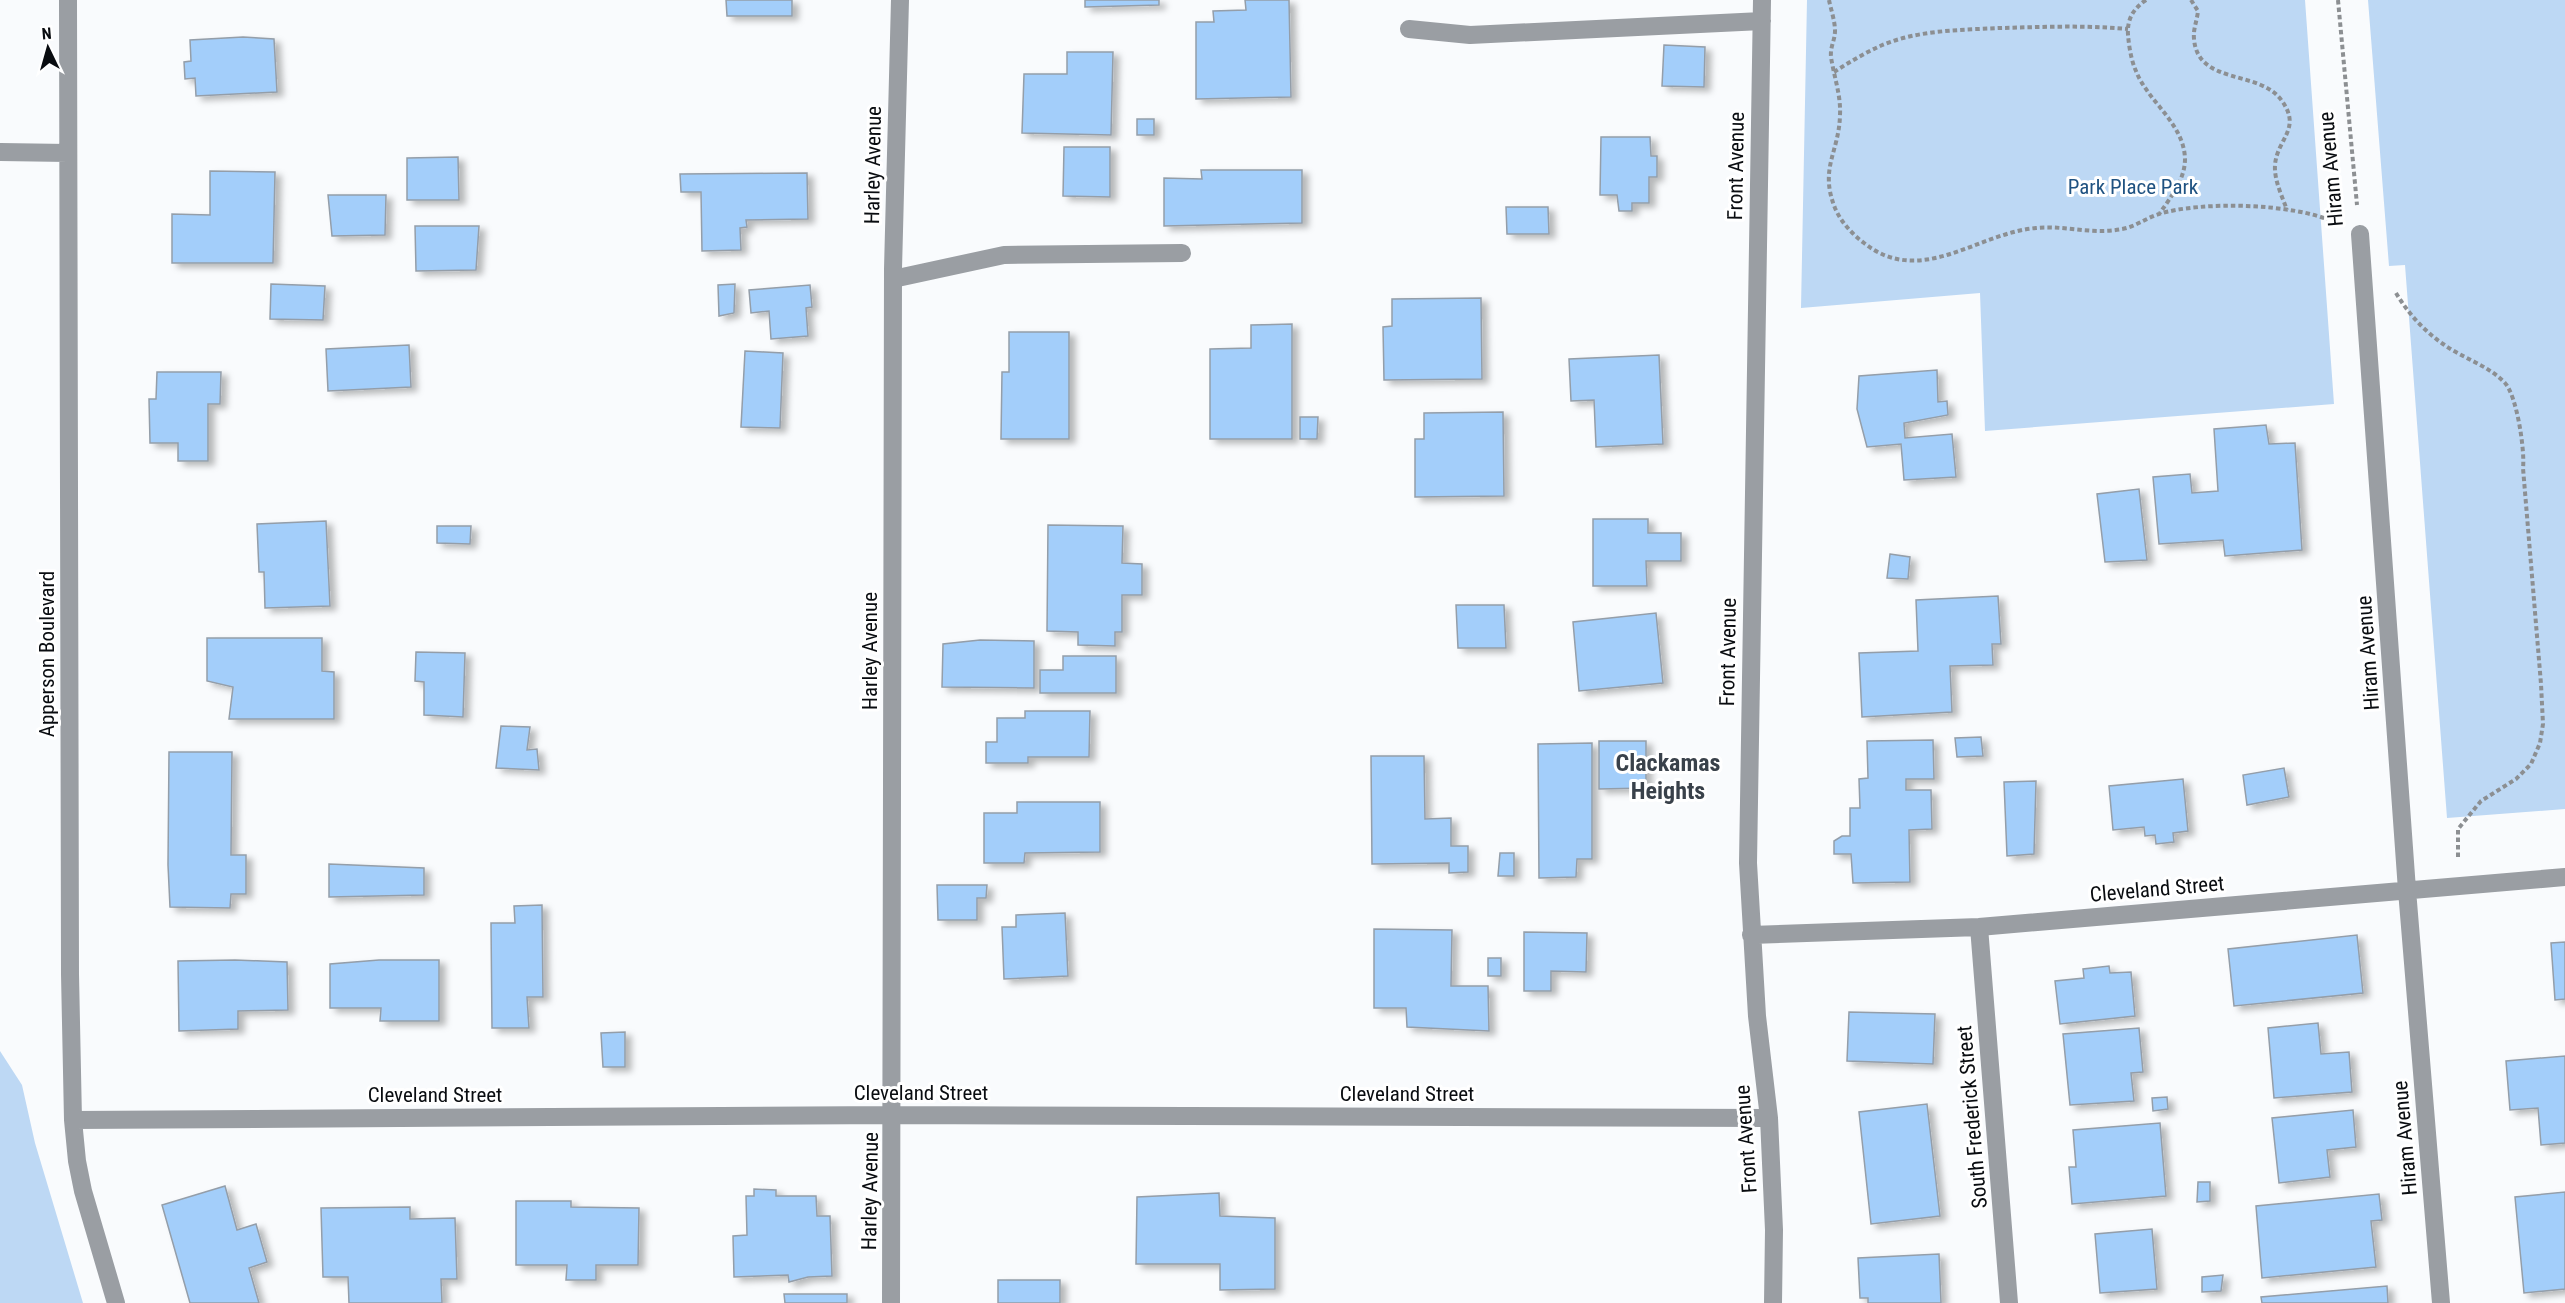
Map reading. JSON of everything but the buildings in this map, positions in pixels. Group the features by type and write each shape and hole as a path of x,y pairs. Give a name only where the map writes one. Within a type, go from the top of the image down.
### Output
{"street":[{"name":"Apperson Boulevard","path":"68,0 70,974 73,1120 83,1191 116,1303"},
{"name":"Harley Avenue","path":"891,1303 893,1115 892,279 900,0"},
{"name":"Front Avenue","path":"1762,0 1748,822 1751,935 1769,1118 1774,1230 1773,1303"},
{"path":"1409,29 1470,35 1762,21"},
{"path":"0,152 68,153"},
{"name":"Hiram Avenue","path":"2360,234 2407,890 2441,1303"},
{"path":"892,279 1004,255 1182,253"},
{"name":"Cleveland Street","path":"1751,935 1979,927 2565,877"},
{"name":"South Frederick Street","path":"1979,927 2009,1303"},
{"name":"Cleveland Street","path":"73,1120 893,1115 1769,1118"}],"path":[{"path":"1829,0 1835,34 1831,49 1840,102 1840,119 1828,166 1831,197 1842,220 1855,236 1872,249 1895,259 1936,259 2006,233 2036,227 2081,231 2123,229 2159,214 2194,208 2225,207 2287,210 2329,220 2360,234"},
{"path":"2146,0 2133,12 2127,23 2129,45 2136,71 2167,114 2184,148 2185,162 2177,188 2159,214"},
{"path":"2190,0 2198,12 2194,29 2196,48 2206,66 2261,85 2280,98 2286,106 2291,125 2279,148 2275,169 2287,210"},
{"name":"Hiram Avenue","path":"2338,0 2360,234"},
{"path":"1834,72 1879,46 1912,37 1965,30 2026,27 2095,26 2128,29"},
{"path":"2390,284 2409,314 2443,344 2488,369 2507,385 2525,452 2523,468 2541,684 2543,723 2540,743 2531,764 2516,779 2481,801 2458,829 2458,858 2450,863"}],"green space":[{"name":"Park Place Park","path":"1807,0 2305,0 2334,404 1985,431 1980,293 1801,308"},
{"path":"2368,0 2565,0 2565,809 2447,818 2405,265 2389,266"},
{"path":"0,1051 22,1085 35,1143 83,1303 0,1303"}],"district":[{"name":"Clackamas Heights","path":"1668,777"}]}
